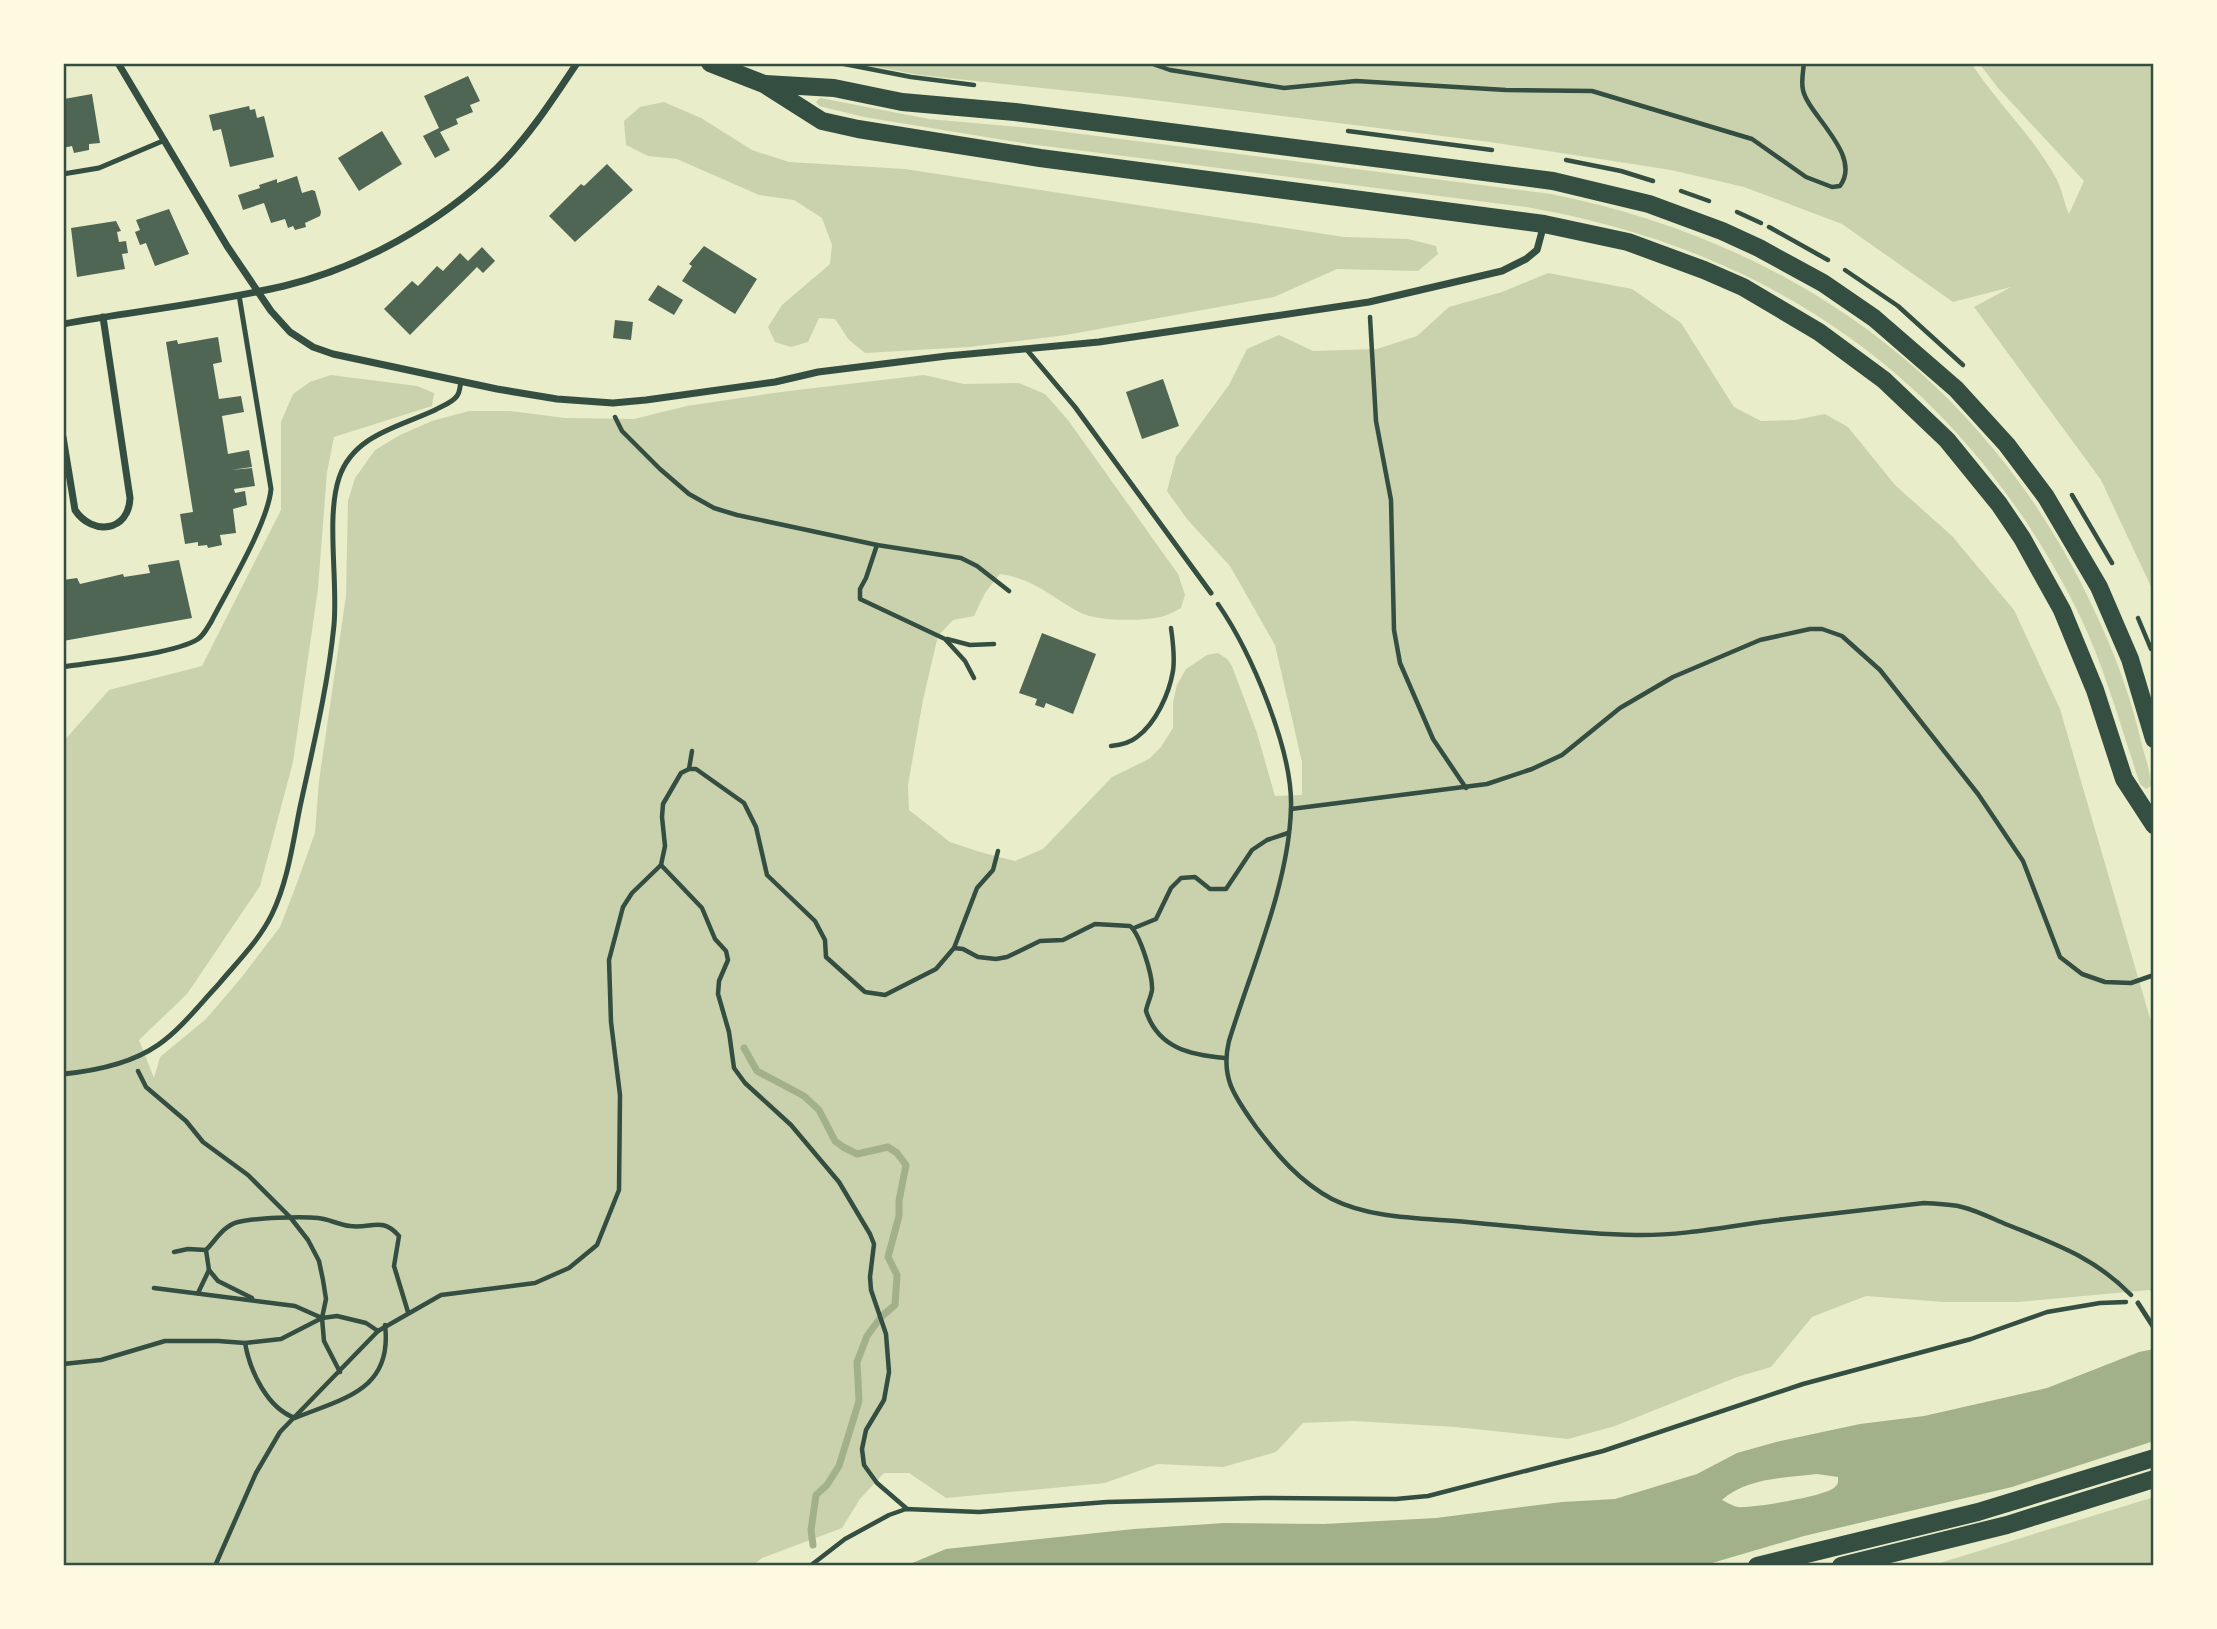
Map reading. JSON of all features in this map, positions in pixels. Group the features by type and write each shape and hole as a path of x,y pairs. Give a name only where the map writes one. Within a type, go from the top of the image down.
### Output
{"main road":[{"path":"710,63 764,84 822,121 858,129 1040,158 1544,223 1628,242 1704,270 1743,288 1819,332 1852,355 1917,410 1947,440 1990,493 2045,576 2079,649 2124,779 2154,825"},
{"path":"764,84 834,88 902,102 1015,112 1553,181 1649,204 1759,248 1823,283 1874,318 1948,380 2007,444 2066,527 2099,587 2130,659 2154,739"},
{"path":"1758,1566 1978,1512 2154,1458"},
{"path":"1841,1566 2007,1525 2154,1479"}],"street":[{"path":"118,63 227,246 257,291 290,332 313,347 368,362 557,399 613,403 658,399 775,382 818,372 947,356 1099,342 1369,302 1502,271 1526,259 1536,250 1544,223"},
{"path":"63,324 239,295 309,279 364,258 446,210 498,168 520,143 577,63"},
{"path":"63,438 75,510 81,519 93,526 109,527 124,520 130,510 130,498 103,317"}],"lane":[{"path":"63,174 99,168 165,139"},
{"path":"63,667 163,650 198,639 211,622 270,502 270,474 239,295"},
{"path":"1027,350 1075,407 1211,593"},
{"path":"63,1074 82,1072 132,1058 158,1045 193,1013 250,949 271,916 293,842 328,662 335,598 335,505 340,476 345,464 366,441 448,404 457,395 461,381"},
{"path":"2138,1303 2154,1328"}],"path":[{"path":"1150,63 1284,88 1356,81 1506,90 1592,91 1752,139 1806,177 1832,187 1840,186 1846,171 1842,157 1832,133 1810,105 1803,91 1804,63"},
{"path":"1369,302 1376,421 1391,500 1394,630 1400,663 1433,740 1466,788"},
{"path":"613,403 615,417 622,431 660,469 699,500 737,515 961,558 977,566 1009,591"},
{"path":"877,544 862,582 860,599 945,639 970,645 994,644"},
{"path":"1211,593 1238,637 1262,689 1286,764 1291,809 1277,891 1224,1058 1226,1074 1233,1093 1268,1142 1294,1172 1313,1188 1334,1200 1363,1210 1443,1220 1637,1235 1691,1232 1924,1203 1946,1204 1963,1207 2054,1242 2084,1257 2121,1284 2138,1303"},
{"path":"1111,746 1136,738 1161,708 1173,670 1171,628"},
{"path":"1291,809 1487,785 1562,755 1620,708 1647,691 1712,659 1760,640 1822,629 1842,636 1880,670 1978,794 2023,861 2060,957 2082,974 2105,982 2131,983 2154,975"},
{"path":"945,639 965,661 974,678"},
{"path":"689,769 692,751"},
{"path":"215,1566 265,1456 280,1432 385,1325 441,1295 535,1283 569,1268 597,1245 619,1190 620,1095 611,1022 609,960 623,907 661,864 665,846 663,804 681,773 696,769 744,803 756,827 767,875 815,921 825,940 826,957 865,992 874,995 885,995 936,970 954,948 977,888 993,870 998,851"},
{"path":"954,948 963,949 978,957 996,959 1007,957 1040,941 1063,940 1095,924 1134,928 1156,919 1171,888 1181,878 1195,877 1210,889 1226,889 1252,850 1267,840 1288,833"},
{"path":"661,864 702,908 715,939 726,951 728,961 719,981 718,994 729,1032 734,1068 745,1083 791,1125 839,1182 874,1244 871,1290 886,1334 889,1372 884,1400 866,1430 862,1449 864,1465 877,1483 906,1509"},
{"path":"1134,928 1150,974 1152,994 1146,1012 1156,1033 1177,1049 1200,1056 1224,1058"},
{"path":"132,1058 146,1087 186,1121 203,1142 248,1175 290,1217 307,1240 319,1261 326,1299 322,1318 324,1341 340,1372"},
{"path":"256,1300 218,1281 209,1270 206,1250 223,1229 237,1222 290,1217 320,1218 350,1226 381,1224 392,1228 399,1236 394,1266 408,1312"},
{"path":"174,1252 188,1249 206,1250"},
{"path":"198,1293 209,1270"},
{"path":"155,1288 295,1306 322,1318"},
{"path":"810,1566 845,1539 889,1514 906,1509 979,1512 1108,1502 1263,1498 1396,1499 1429,1496 1603,1451 1803,1384 1971,1339 2047,1312 2100,1303 2138,1303"},
{"path":"63,1364 101,1360 165,1341 245,1343 281,1339 322,1318 348,1317 366,1323 378,1331"},
{"path":"295,1418 362,1389 379,1373 387,1344 385,1325"},
{"path":"245,1343 247,1358 267,1397 275,1407 295,1418"}],"shaded area":[{"path":"856,63 1971,63 2047,163 2058,182 2069,214 2084,181 1998,88 1979,63 2154,63 2154,593 2101,480 1974,307 2011,287 1953,302 1842,224 1744,187 1671,170 1490,142 1137,98 919,75"},
{"path":"820,98 929,119 1042,129 1551,194 1642,217 1728,249 1807,290 1881,340 1947,398 2006,465 2058,541 2101,625 2129,699 2151,786 2146,789 2140,784 2105,676 2079,614 2033,533 1980,460 1921,396 1854,341 1781,294 1702,257 1617,227 1526,207 1029,144 864,117 819,106 816,102"},
{"path":"664,102 701,118 752,150 789,162 905,169 1344,237 1408,239 1436,246 1438,254 1418,271 1337,269 1274,297 1066,335 969,347 865,353 849,340 835,319 819,318 808,342 791,347 775,342 768,327 782,305 830,264 832,245 822,218 794,200 759,195 677,159 648,156 626,145 624,121 640,107"},
{"path":"1548,273 1632,289 1681,323 1734,407 1761,421 1795,420 1825,414 1848,427 1895,485 1952,536 2014,610 2060,709 2154,1032 2154,1292 2149,1290 2018,1302 1944,1302 1866,1296 1812,1317 1771,1367 1737,1377 1615,1426 1568,1439 1456,1427 1353,1421 1303,1423 1276,1452 1223,1467 1158,1464 1105,1483 946,1498 909,1473 884,1473 860,1499 842,1528 762,1558 752,1566 63,1566 63,742 109,690 202,666 281,510 281,422 293,394 310,382 331,375 417,386 434,393 432,406 334,437 327,472 318,589 293,762 260,886 187,994 139,1040 154,1078 160,1057 206,1019 280,927 297,883 315,833 319,781 346,596 348,501 355,478 375,450 400,435 432,421 469,411 510,411 565,418 634,419 687,406 924,375 964,384 1019,383 1045,394 1068,420 1178,574 1185,595 1181,608 1161,617 1108,619 1079,612 1033,584 1000,574 985,593 974,616 953,620 938,636 908,785 909,810 950,842 1015,861 1043,849 1112,777 1149,759 1161,747 1173,728 1173,702 1177,685 1186,669 1207,655 1218,653 1232,666 1257,733 1275,796 1302,795 1302,762 1275,645 1230,566 1187,519 1167,491 1176,457 1229,385 1247,349 1279,335 1313,351 1377,349 1417,336 1449,307 1502,292"},
{"path":"2154,1349 2154,1441 2012,1487 1804,1536 1712,1563 1629,1566 905,1566 946,1549 1134,1529 1224,1523 1324,1524 1436,1518 1562,1502 1615,1499 1697,1474 1737,1453 1776,1442 1860,1424 1924,1416 2047,1388 2139,1352","holes":["1817,1474 1838,1477 1835,1487 1829,1490 1791,1500 1740,1507 1722,1500 1743,1487 1767,1480"]},
{"path":"2154,1497 2154,1566 1930,1566"}],"building":[{"path":"468,76 480,101 470,105 473,112 456,119 458,124 440,132 450,150 435,158 423,136 439,128 424,96"},
{"path":"92,94 100,143 89,144 89,150 74,153 72,146 63,148 64,99"},
{"path":"249,106 250,110 255,109 257,118 264,116 274,157 230,167 221,129 213,131 209,115"},
{"path":"382,131 402,164 359,191 338,158"},
{"path":"607,164 633,190 575,242 549,216 581,184 584,186"},
{"path":"297,176 302,193 315,191 321,212 320,216 305,223 306,227 295,230 293,226 288,228 285,219 271,223 264,203 243,210 238,195 277,179 277,183"},
{"path":"169,209 189,254 155,266 146,243 140,245 135,232 140,230 136,220"},
{"path":"116,221 121,231 117,232 119,242 126,241 128,253 122,254 125,269 77,277 71,228"},
{"path":"704,246 757,279 735,314 682,281 692,266 689,264"},
{"path":"482,247 495,261 483,273 477,267 410,335 384,309 412,281 418,286 437,266 443,271 460,253 468,261"},
{"path":"658,285 683,300 674,315 648,300"},
{"path":"615,320 633,322 631,340 613,338"},
{"path":"218,337 222,362 213,364 219,399 241,396 244,412 222,416 228,454 249,450 252,467 231,470 252,468 255,486 234,489 235,493 245,491 247,505 233,509 236,533 220,535 222,545 208,548 207,545 198,546 198,542 185,544 180,514 193,512 166,342 177,340 178,344"},
{"path":"1163,379 1179,426 1142,439 1126,392"},
{"path":"179,560 192,618 63,641 63,580 77,578 80,584 123,574 124,577 150,573 148,565"},
{"path":"1042,633 1096,654 1073,714 1046,703 1044,708 1035,705 1037,699 1019,693"}],"waterway":[{"path":"744,1048 757,1071 804,1096 819,1110 835,1141 843,1147 857,1154 888,1147 897,1153 906,1165 899,1216 888,1257 897,1275 895,1305 881,1317 867,1336 857,1362 859,1401 839,1466 827,1485 816,1495 811,1530 813,1545"}]}
